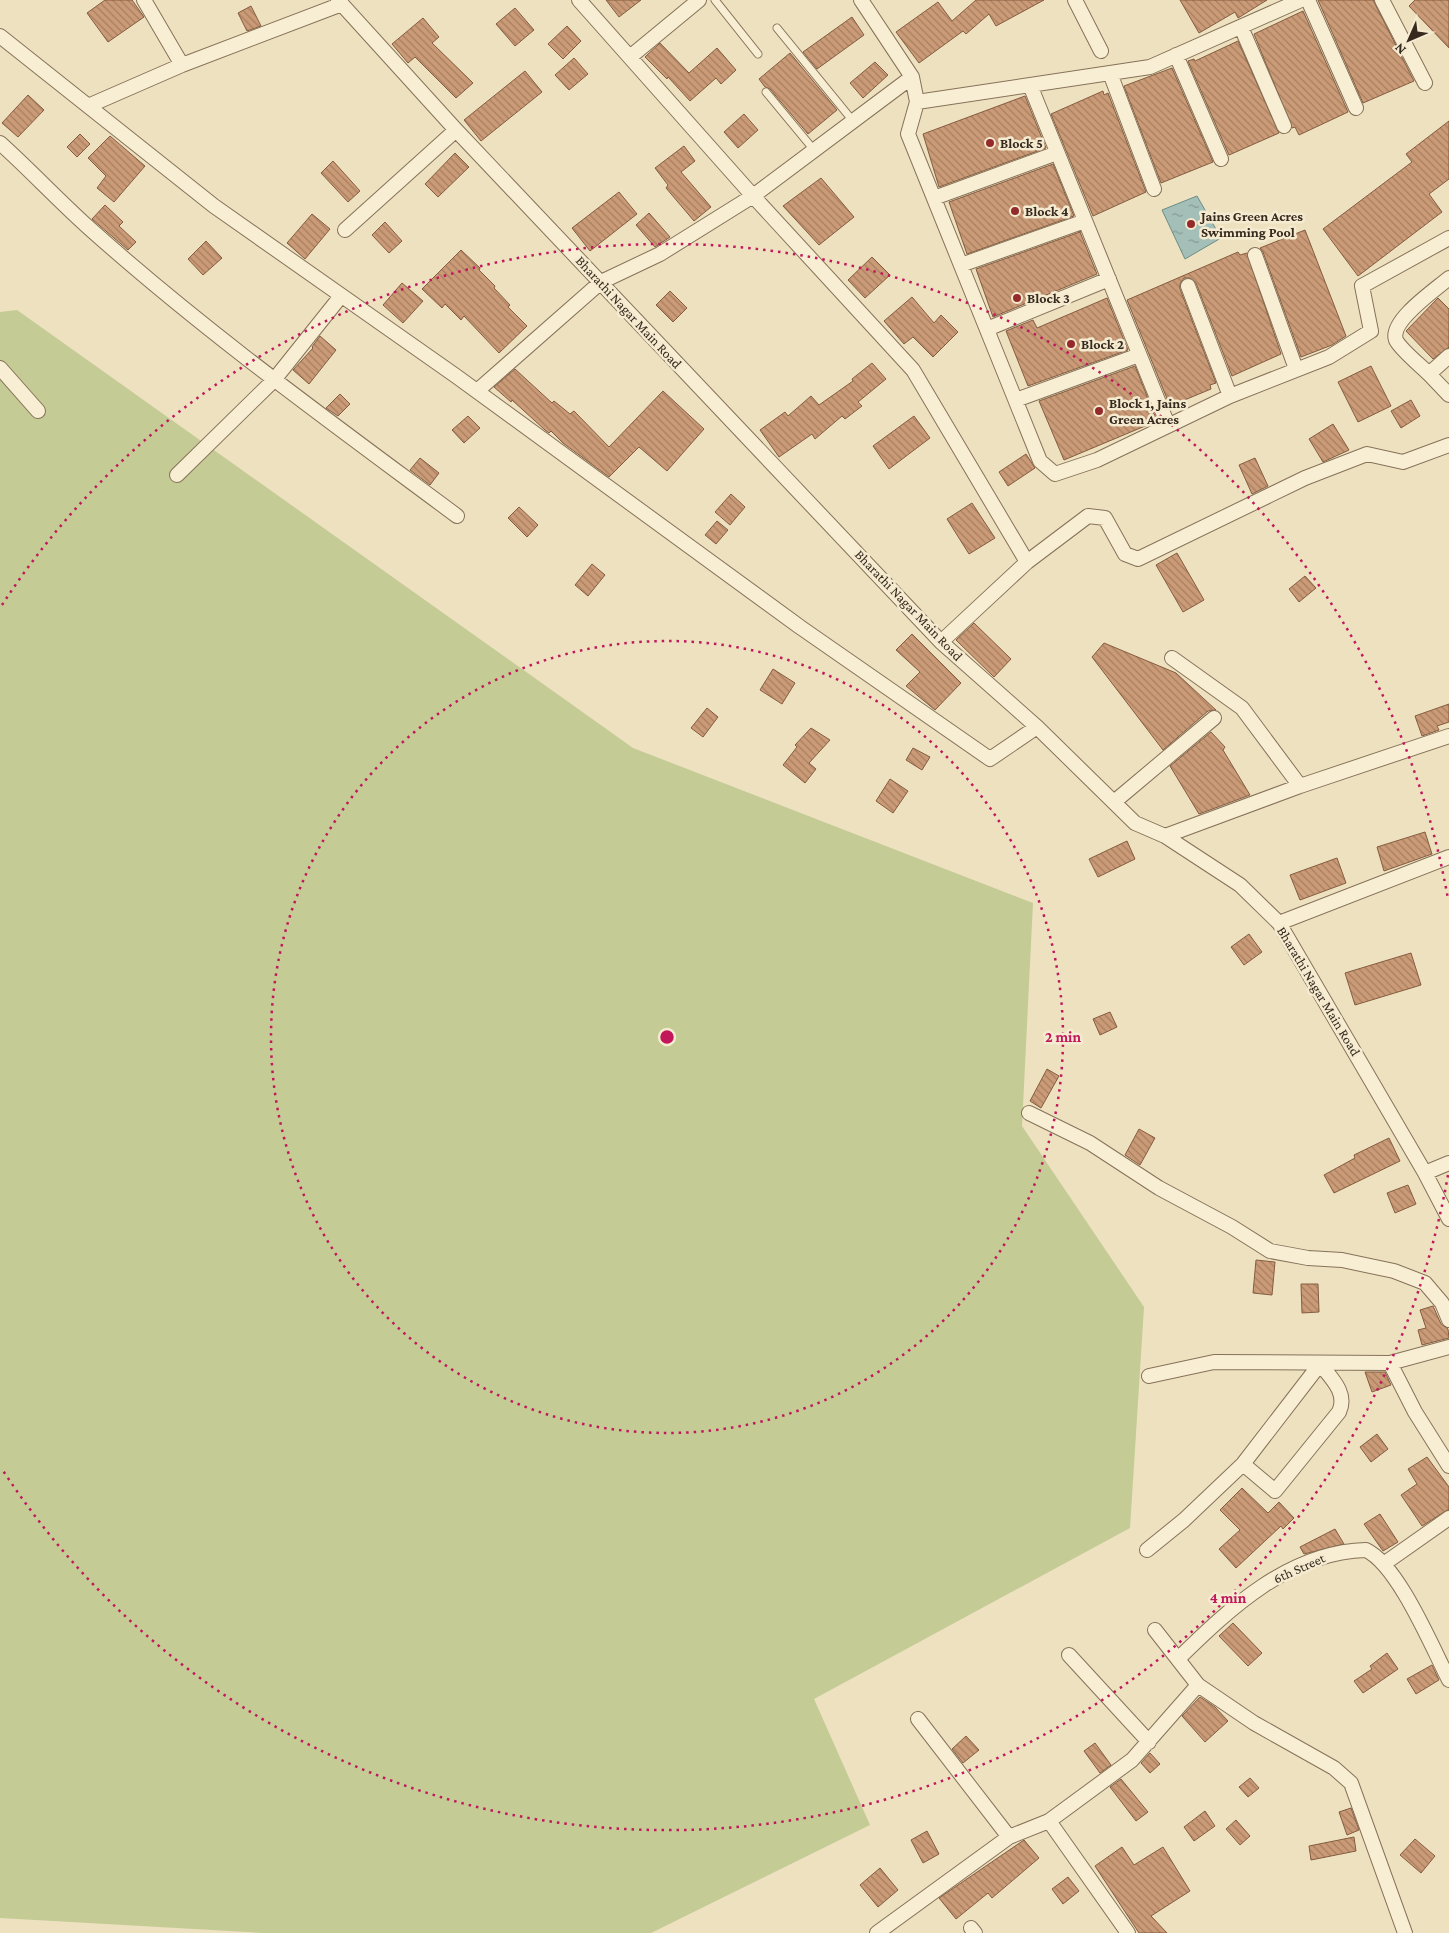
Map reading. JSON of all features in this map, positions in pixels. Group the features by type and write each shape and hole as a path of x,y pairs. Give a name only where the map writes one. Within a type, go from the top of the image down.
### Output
{"street":[{"path":"144,0 182,65"},
{"path":"579,0 753,196 913,370 1027,562"},
{"path":"630,57 699,0"},
{"path":"862,0 912,77 917,102 908,134 1040,461 1055,474 1097,460 1230,396 1329,357 1371,331 1362,286 1449,238"},
{"path":"1075,0 1100,51"},
{"path":"917,102 1150,66 1301,0"},
{"path":"1308,0 1356,108"},
{"path":"1382,0 1425,83"},
{"path":"88,106 182,65 340,2"},
{"name":"Bharathi Nagar Main Road","path":"340,2 456,130 941,642 1037,727 1135,823 1165,836 1240,885 1279,923 1425,1173 1449,1219"},
{"path":"1241,26 1284,126"},
{"path":"0,36 214,206 477,391 800,627 990,759 1037,727"},
{"path":"1176,55 1221,159"},
{"path":"1110,73 1154,188"},
{"path":"477,391 601,282 660,254 753,196 912,77"},
{"path":"1030,85 1168,425"},
{"path":"345,230 456,130"},
{"path":"0,143 87,226 274,380 457,516"},
{"path":"934,198 1057,153"},
{"path":"961,265 1085,221"},
{"path":"1255,255 1296,369"},
{"path":"1449,278 1400,320 1395,331 1397,341 1449,395"},
{"path":"987,330 1108,279"},
{"path":"1188,286 1230,396"},
{"path":"177,476 274,380 341,296"},
{"path":"1016,400 1139,355"},
{"path":"1429,374 1449,356"},
{"path":"0,368 38,411"},
{"path":"941,642 1027,562 1088,516 1105,518 1125,554 1138,559 1305,478 1367,454 1403,462 1449,445"},
{"path":"1172,658 1242,708 1300,786"},
{"path":"1114,802 1214,718"},
{"path":"1165,836 1300,786 1449,736"},
{"path":"1279,923 1449,858"},
{"path":"1029,1113 1090,1143 1159,1188 1232,1226 1270,1251 1308,1258 1342,1260 1394,1271 1424,1283 1442,1303 1449,1320"},
{"path":"1425,1173 1449,1163"},
{"path":"1149,1376 1214,1362 1390,1363 1449,1347"},
{"path":"1390,1363 1415,1412 1449,1466"},
{"path":"1243,1464 1275,1491 1339,1412 1342,1405 1339,1388 1320,1364"},
{"path":"1147,1550 1184,1520 1243,1464 1320,1364"},
{"path":"1449,1518 1385,1563 1409,1603 1449,1680"},
{"name":"6th Street","path":"1178,1658 1212,1625 1276,1576 1332,1554 1348,1550 1366,1550 1385,1563"},
{"path":"1155,1630 1198,1685 1254,1723 1334,1768 1351,1783 1406,1933"},
{"path":"1069,1655 1149,1742"},
{"path":"877,1933 1009,1838 1049,1821 1132,1760 1198,1685"},
{"path":"918,1719 1009,1838"},
{"path":"1049,1821 1128,1933"}],"lane":[{"path":"715,0 758,54"},
{"path":"777,28 853,121"},
{"path":"766,92 814,150"}],"green space":[{"path":"17,310 633,748 1033,903 1022,1126 1144,1307 1130,1528 814,1699 870,1825 651,1933 263,1933 0,1918 0,312"}],"water":[{"name":"Jains Green Acres Swimming Pool","path":"1197,196 1221,238 1185,259 1162,210"}],"building":[{"path":"105,0 132,0 144,17 108,42 87,13"},
{"path":"606,0 641,0 619,17"},
{"path":"976,0 1044,0 996,26 989,14 966,34 963,31 919,63 896,32 938,2 952,21"},
{"path":"1180,0 1267,0 1238,18 1235,12 1199,33"},
{"path":"1318,0 1373,0 1414,81 1363,103"},
{"path":"1415,0 1449,0 1449,48 1409,6"},
{"path":"251,6 261,26 247,31 238,13"},
{"path":"515,8 534,30 515,46 496,24"},
{"path":"1303,11 1348,112 1299,135 1295,127 1292,128 1254,34"},
{"path":"852,17 864,35 817,69 803,52"},
{"path":"423,18 439,37 432,43 473,83 456,98 415,57 408,63 392,44"},
{"path":"567,26 581,41 563,59 548,44"},
{"path":"1238,41 1279,133 1229,155 1188,61 1194,59 1195,61"},
{"path":"660,43 689,73 717,48 736,70 721,84 716,78 690,101 668,77 667,79 645,57"},
{"path":"790,53 837,110 808,134 770,89 765,87 759,79"},
{"path":"574,58 588,74 569,90 555,75"},
{"path":"875,62 888,75 863,98 850,83"},
{"path":"1172,68 1213,162 1161,183 1124,86"},
{"path":"525,71 542,92 481,141 464,120"},
{"path":"1103,91 1104,95 1108,93 1146,192 1093,216 1051,114"},
{"path":"28,95 44,110 18,137 2,123"},
{"name":"Block 5","path":"1025,96 1046,148 939,187 923,134"},
{"path":"744,114 758,130 738,148 724,132"},
{"path":"1449,121 1449,179 1429,194 1442,212 1358,276 1323,229 1412,162 1406,154"},
{"path":"80,134 90,144 77,157 67,147"},
{"path":"110,136 145,166 114,202 97,188 106,176 88,158"},
{"path":"684,146 695,161 681,172 711,207 694,221 666,188 668,185 655,168"},
{"path":"455,153 469,167 438,197 425,184"},
{"path":"333,161 360,191 348,202 321,173"},
{"name":"Block 4","path":"1053,164 1074,216 967,254 949,202"},
{"path":"821,178 854,217 819,245 783,206"},
{"path":"619,192 637,214 590,251 572,228"},
{"path":"105,205 123,222 119,226 136,242 128,250 92,219"},
{"path":"649,213 670,237 655,247 636,225"},
{"path":"312,214 330,229 305,259 287,243"},
{"path":"385,222 402,241 389,253 372,235"},
{"path":"1305,230 1346,336 1332,345 1301,357 1260,248"},
{"name":"Block 3","path":"1080,232 1097,274 993,317 976,269"},
{"path":"206,241 222,258 203,275 188,259"},
{"path":"461,250 480,268 479,270 510,305 508,307 527,326 499,353 464,316 461,320 445,304 442,308 422,289"},
{"path":"1238,252 1240,255 1247,253 1281,354 1232,376 1196,283 1190,278 1184,278 1180,284 1180,289 1216,383 1210,385 1211,389 1170,406 1127,300"},
{"path":"872,257 890,275 865,298 848,280"},
{"path":"402,283 423,301 403,323 383,305"},
{"path":"670,291 687,308 673,322 656,305"},
{"path":"912,297 934,323 941,315 958,332 933,357 913,337 904,344 884,321"},
{"name":"Block 2","path":"1107,298 1128,350 1028,386 1006,331 1033,320 1037,328"},
{"path":"1438,298 1449,309 1449,347 1433,359 1406,331"},
{"path":"320,336 336,350 309,384 293,370 313,348"},
{"path":"872,363 886,379 858,402 862,406 845,419 842,416 815,439 812,434 779,457 760,430 785,412 788,416 811,396 819,405 853,381 852,379"},
{"name":"Block 1, Jains Green Acres","path":"1135,366 1157,421 1064,460 1039,401"},
{"path":"1371,366 1391,406 1358,422 1338,382"},
{"path":"515,369 552,403 554,401 570,414 574,411 609,447 663,391 704,429 667,471 639,447 609,477 563,443 551,431 549,433 545,430 512,400 511,402 494,387"},
{"path":"340,394 350,404 338,416 326,408"},
{"path":"1411,400 1420,416 1401,428 1391,411"},
{"path":"468,416 480,428 464,443 452,430"},
{"path":"914,416 930,438 889,469 873,446"},
{"path":"1333,424 1349,450 1323,462 1309,439"},
{"path":"1026,454 1035,468 1008,486 999,472"},
{"path":"420,458 439,473 430,485 410,470"},
{"path":"1255,458 1268,486 1252,494 1239,465"},
{"path":"731,494 745,507 730,525 715,512"},
{"path":"972,503 995,538 969,554 947,519"},
{"path":"519,507 538,525 527,537 508,518"},
{"path":"717,521 728,530 716,544 705,535"},
{"path":"1177,553 1204,600 1183,612 1156,565"},
{"path":"592,564 605,575 588,596 575,585"},
{"path":"1305,576 1316,588 1299,602 1289,589"},
{"path":"974,623 1011,659 994,677 956,640"},
{"path":"912,634 961,683 935,710 906,686 920,672 896,650"},
{"path":"1104,643 1176,673 1216,710 1208,711 1163,750 1092,657"},
{"path":"773,669 795,683 782,704 760,690"},
{"path":"1449,704 1449,722 1437,726 1439,730 1422,736 1415,716"},
{"path":"707,708 718,717 703,737 691,728"},
{"path":"811,728 830,740 809,763 816,769 805,783 783,765 797,747 795,745"},
{"path":"1211,732 1225,747 1223,750 1250,795 1199,814 1170,766"},
{"path":"913,748 930,757 922,770 906,760"},
{"path":"890,779 908,791 893,813 876,801"},
{"path":"1425,832 1432,854 1384,871 1377,847"},
{"path":"1127,841 1135,859 1098,877 1089,859"},
{"path":"1337,858 1346,883 1300,900 1290,875"},
{"path":"1249,934 1262,952 1244,965 1231,947"},
{"path":"1411,953 1421,985 1355,1005 1345,973"},
{"path":"1110,1012 1117,1027 1100,1035 1093,1019"},
{"path":"1047,1069 1059,1076 1041,1108 1030,1101"},
{"path":"1139,1129 1155,1138 1140,1165 1125,1155"},
{"path":"1389,1138 1400,1161 1334,1193 1324,1175 1355,1158 1354,1155"},
{"path":"1408,1185 1416,1204 1395,1213 1387,1193"},
{"path":"1256,1260 1275,1262 1272,1295 1253,1293"},
{"path":"1301,1284 1318,1284 1319,1312 1302,1313"},
{"path":"1433,1306 1441,1324 1448,1329 1449,1338 1422,1345 1418,1330 1426,1328 1420,1310"},
{"path":"1365,1372 1385,1372 1391,1385 1372,1392"},
{"path":"1377,1434 1388,1449 1371,1462 1360,1447"},
{"path":"1427,1457 1449,1487 1449,1509 1422,1526 1401,1495 1417,1484 1408,1469"},
{"path":"1242,1488 1268,1513 1279,1502 1294,1518 1283,1529 1281,1526 1236,1568 1219,1549 1240,1530 1220,1510"},
{"path":"1380,1514 1398,1542 1383,1551 1364,1524"},
{"path":"1335,1529 1344,1544 1304,1554 1300,1547"},
{"path":"1233,1623 1262,1653 1248,1666 1219,1636"},
{"path":"1387,1653 1398,1669 1363,1693 1354,1681 1372,1669 1370,1666"},
{"path":"1432,1665 1439,1680 1416,1694 1407,1679"},
{"path":"1200,1697 1215,1707 1228,1721 1205,1742 1182,1716"},
{"path":"966,1736 979,1750 963,1763 952,1749"},
{"path":"1095,1743 1111,1765 1100,1773 1084,1751"},
{"path":"1150,1753 1160,1764 1150,1773 1141,1763"},
{"path":"1250,1778 1259,1788 1248,1797 1239,1787"},
{"path":"1121,1779 1148,1812 1136,1821 1110,1787"},
{"path":"1351,1808 1359,1830 1347,1835 1339,1812"},
{"path":"1205,1811 1215,1826 1194,1841 1184,1827"},
{"path":"1236,1820 1250,1836 1240,1845 1226,1829"},
{"path":"927,1831 939,1854 923,1863 911,1840"},
{"path":"1354,1837 1356,1851 1311,1860 1309,1846"},
{"path":"1415,1839 1435,1856 1421,1873 1400,1855"},
{"path":"1024,1840 1039,1858 992,1898 988,1893 956,1919 939,1898"},
{"path":"1122,1847 1134,1865 1163,1847 1190,1891 1151,1916 1167,1933 1139,1933 1095,1866"},
{"path":"880,1868 898,1890 878,1907 860,1885"},
{"path":"1068,1877 1079,1891 1063,1904 1052,1889"}],"place":[{"name":"Block 5","path":"990,143"},
{"name":"Block 4","path":"1015,211"},
{"name":"Jains Green Acres Swimming Pool","path":"1191,224"},
{"name":"Block 3","path":"1017,298"},
{"name":"Block 2","path":"1071,344"},
{"name":"Block 1, Jains Green Acres","path":"1099,411"}]}
